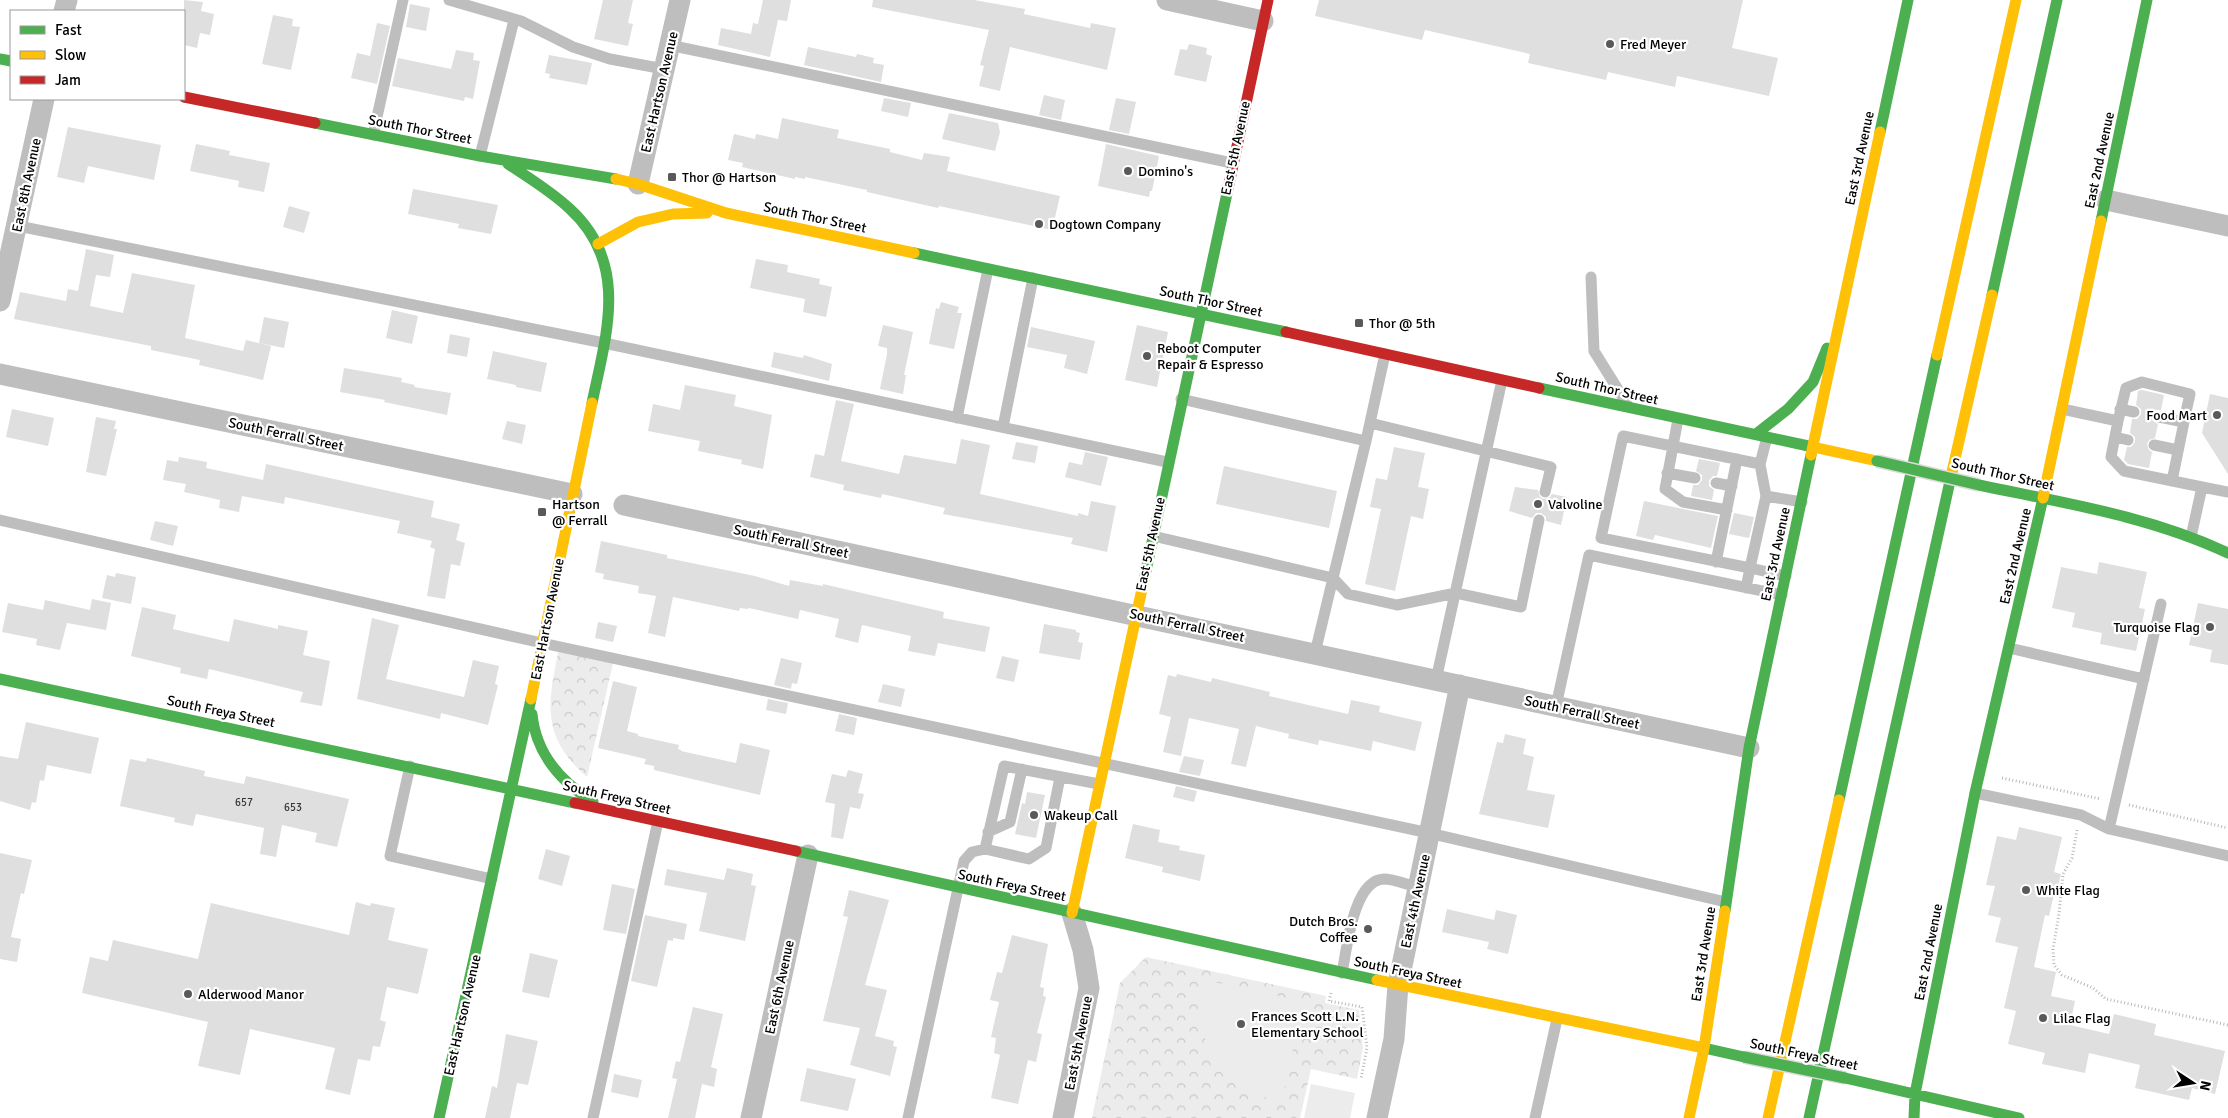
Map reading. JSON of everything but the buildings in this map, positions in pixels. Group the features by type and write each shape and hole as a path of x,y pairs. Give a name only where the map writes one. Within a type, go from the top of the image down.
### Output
{"main road":[{"name":"East 5th Avenue","path":"1072,912 1167,462 1268,0"},
{"name":"East 3rd Avenue","path":"1689,1118 1704,1048 1749,748 1908,0"},
{"path":"1768,1118 2016,0"},
{"path":"1809,1118 2057,0"},
{"name":"East 2nd Avenue","path":"1914,1118 1915,1094 1975,792 2043,499 2147,0"},
{"name":"South Thor Street","path":"185,96 480,156 587,173 638,184 726,213 1200,313 1678,419 1761,435 2155,524 2228,553"},
{"name":"East Hartson Avenue","path":"439,1118 534,687 609,320 608,280 598,244 580,217 503,160"},
{"path":"598,244 638,222 674,214 726,213"},
{"path":"1761,435 1813,382 1840,314"},
{"name":"South Freya Street","path":"0,680 410,766 1342,973 1845,1078 2019,1118"},
{"path":"534,687 532,718 536,736 543,753 554,770 564,781 592,801 621,813"}],"street":[{"name":"East Hartson Avenue","path":"638,184 680,0"},
{"path":"1168,0 1263,21"},
{"name":"East 8th Avenue","path":"0,301 18,226 44,100"},
{"path":"2106,200 2228,226"},
{"name":"South Ferrall Street","path":"0,374 572,494"},
{"name":"South Ferrall Street","path":"624,505 1136,614 1749,748"},
{"name":"East 4th Avenue","path":"1377,1118 1394,1039 1398,985 1460,685"},
{"name":"East 6th Avenue","path":"751,1118 808,855"},
{"name":"East 5th Avenue","path":"1063,1118 1089,988 1083,950 1072,912"}],"lane":[{"path":"373,135 403,0"},
{"path":"450,0 514,20 573,47 610,59 664,70"},
{"path":"480,156 514,20"},
{"path":"670,45 1232,163"},
{"path":"18,226 604,343 1167,462"},
{"path":"957,418 988,269"},
{"path":"1591,277 1594,351 1630,408"},
{"path":"1003,428 1033,278"},
{"path":"1315,653 1385,354"},
{"path":"1436,680 1502,380"},
{"path":"2186,412 2190,394 2142,382 2126,388 2111,458 2124,471 2228,492"},
{"path":"1181,399 1366,441"},
{"path":"2120,409 2134,412"},
{"path":"2062,410 2118,421"},
{"path":"2159,417 2184,422 2172,481"},
{"path":"1678,419 1665,489 1683,502 1727,510"},
{"path":"1370,423 1551,466 1545,492"},
{"path":"1746,588 1766,496 1760,464 1761,435"},
{"path":"1556,706 1589,555 1592,546 1601,538 1623,436 1760,464"},
{"path":"2115,437 2128,440"},
{"path":"2154,445 2178,450"},
{"path":"1716,562 1738,459"},
{"path":"1668,472 1695,478"},
{"path":"1716,483 1732,486"},
{"path":"2191,537 2202,487"},
{"path":"1766,496 1802,502"},
{"path":"0,520 542,643 1429,833 1726,902"},
{"path":"1152,536 1333,578 1348,594 1397,605 1456,593 1520,606 1539,520"},
{"path":"1601,538 1786,576"},
{"path":"1589,555 1782,595"},
{"path":"2109,829 2162,604"},
{"path":"2009,648 2144,679"},
{"path":"410,766 390,856 492,879"},
{"path":"985,849 1004,766 1099,784"},
{"path":"988,832 1010,822 1022,769"},
{"path":"908,1118 964,861 972,852 985,849 1029,859 1046,848 1060,777"},
{"path":"1975,792 2082,815 2109,829 2228,856"},
{"path":"593,1118 658,821"},
{"path":"1342,973 1356,904 1370,884 1384,879 1418,887"},
{"path":"1536,1118 1557,1019"}],"path":[{"path":"2082,815 2072,858 2063,874 2060,914 2052,949 2054,965 2062,975 2093,988 2106,999 2228,1026"},
{"path":"1332,987 1329,1001 1362,1008 1368,1048 1361,1079"}],"green space":[{"path":"559,648 614,659 587,777 572,762 561,747 551,718 552,686"},
{"name":"Frances Scott L.N. Elementary School","path":"1146,957 1326,996 1325,1003 1359,1010 1363,1048 1357,1079 1311,1069 1300,1118 1092,1118 1120,983"},
{"path":"1200,979 1296,1000 1302,1008 1281,1104 1254,1092 1242,1084 1221,1065 1213,1053 1201,1026 1199,1003"},
{"path":"1311,1084 1355,1093 1350,1118 1304,1118"}],"traffic: fast":[{"path":"1880,132 1908,0"},
{"path":"1992,295 2057,0"},
{"path":"2101,221 2147,0"},
{"path":"0,59 10,61"},
{"path":"315,123 480,156 616,179"},
{"path":"508,164 563,202 589,230 601,253 607,277 609,301 603,352 592,403"},
{"path":"1145,575 1229,184"},
{"path":"914,253 1286,332"},
{"path":"1756,434 1788,409 1813,382 1827,348"},
{"path":"1839,800 1937,355"},
{"path":"1539,388 1813,447"},
{"path":"1725,911 1749,748 1811,455"},
{"path":"1877,461 1979,485"},
{"path":"1809,1118 1952,472"},
{"path":"1979,485 2137,520 2168,529 2228,553"},
{"path":"1914,1118 1915,1094 1975,793 2043,498"},
{"path":"0,679 575,803"},
{"path":"439,1118 531,699"},
{"path":"532,714 534,728 544,754 570,785 593,802"},
{"path":"796,851 1377,980"},
{"path":"1704,1048 1744,1057"},
{"path":"1744,1057 1845,1078"},
{"path":"1845,1078 2019,1118"}],"traffic: slow":[{"path":"1937,355 2016,0"},
{"path":"1811,455 1880,132"},
{"path":"616,179 638,184 726,213 914,253"},
{"path":"598,244 638,222 673,214 707,213"},
{"path":"2043,498 2101,221"},
{"path":"1952,472 1992,295"},
{"path":"531,699 592,403"},
{"path":"1813,447 1877,461"},
{"path":"1072,913 1145,575"},
{"path":"1768,1118 1839,800"},
{"path":"1689,1118 1704,1048 1725,911"},
{"path":"1377,980 1704,1048"}],"traffic: jam":[{"path":"1229,184 1268,0"},
{"path":"185,97 315,123"},
{"path":"1286,332 1539,388"},
{"path":"575,803 796,851"}],"place":[{"name":"Fred Meyer","path":"1610,44"},
{"name":"Domino's","path":"1128,171"},
{"name":"Thor @ Hartson","path":"672,177"},
{"name":"Dogtown Company","path":"1039,224"},
{"name":"Thor @ 5th","path":"1359,323"},
{"name":"Reboot Computer Repair & Espresso","path":"1147,356"},
{"name":"Food Mart","path":"2217,415"},
{"name":"Valvoline","path":"1538,504"},
{"name":"Hartson @ Ferrall","path":"542,512"},
{"name":"Turquoise Flag","path":"2210,627"},
{"name":"Wakeup Call","path":"1034,815"},
{"name":"White Flag","path":"2026,890"},
{"name":"Dutch Bros. Coffee","path":"1368,929"},
{"name":"Alderwood Manor","path":"188,994"},
{"name":"Lilac Flag","path":"2043,1018"},
{"name":"Frances Scott L.N. Elementary School","path":"1241,1024"}]}
